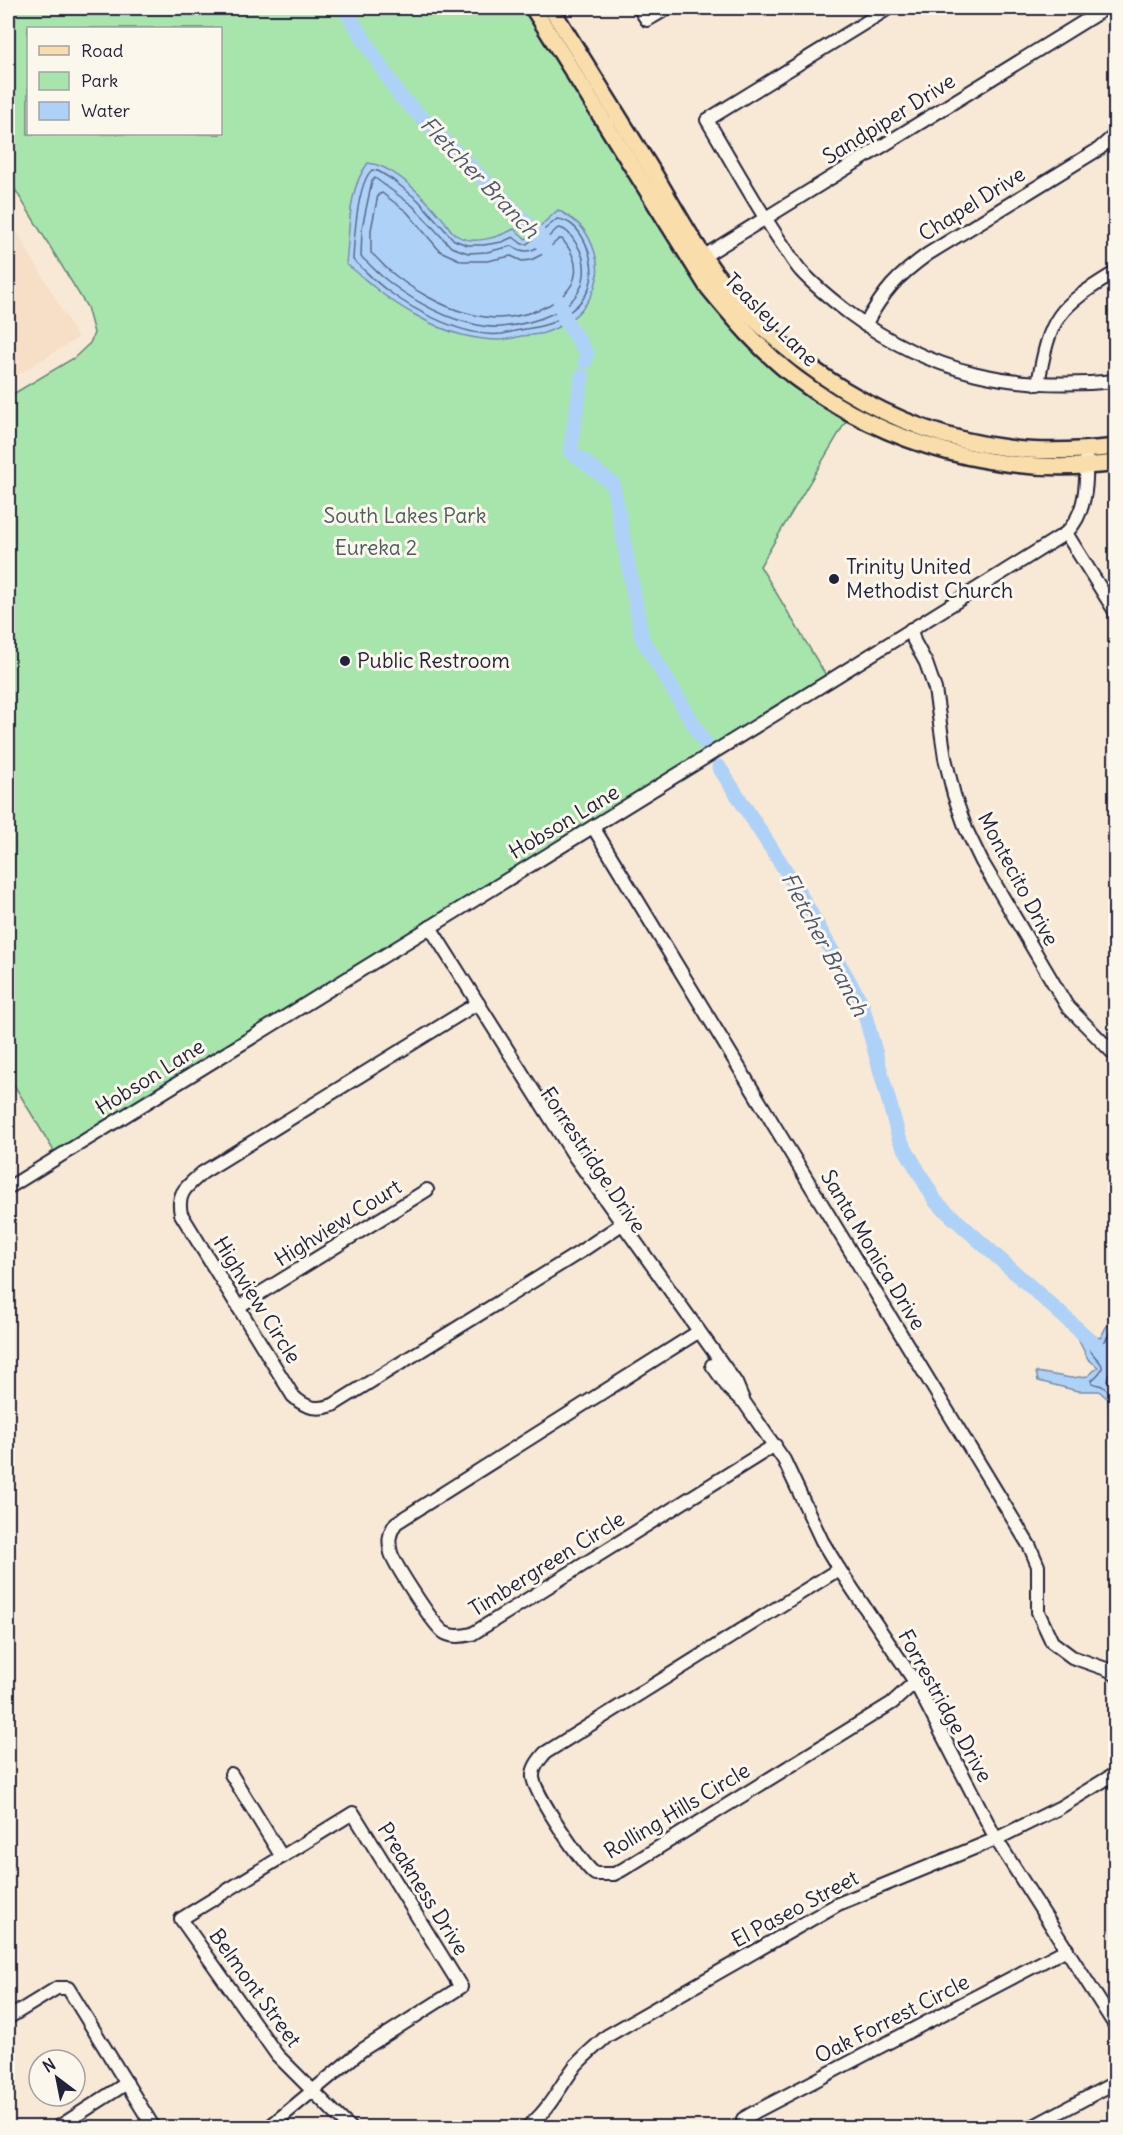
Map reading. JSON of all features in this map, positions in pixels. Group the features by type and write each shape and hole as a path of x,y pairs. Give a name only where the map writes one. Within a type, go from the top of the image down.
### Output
{"main road":[{"name":"Teasley Lane","path":"533,8 698,260 764,329 789,351 853,394 880,409 936,432 979,444 1038,451 1085,451 1116,447"},
{"name":"Teasley Lane","path":"551,8 698,260 707,286 729,313 794,376 851,413 913,442 985,461 1043,467 1086,467 1116,463"}],"street":[{"path":"639,8 648,21 668,8"},
{"path":"889,8 707,120 765,219 801,270 834,302 865,325 910,352 948,367 994,379 1038,384 1116,381"},
{"name":"Sandpiper Drive","path":"698,260 1106,8"},
{"name":"Chapel Drive","path":"865,325 883,294 902,272 1099,149 1116,134"},
{"path":"1038,384 1044,349 1052,324 1079,294 1116,272"},
{"name":"Hobson Lane","path":"8,1188 1066,532 1078,516 1085,492 1085,451"},
{"path":"1066,532 1116,613"},
{"name":"Montecito Drive","path":"911,629 935,689 945,758 954,795 966,829 982,862 1067,1006 1116,1056"},
{"name":"Santa Monica Drive","path":"593,827 1030,1547 1038,1566 1038,1612 1052,1642 1072,1657 1109,1670 1116,1676"},
{"name":"Forrestridge Drive","path":"427,929 618,1226 695,1334 736,1383 744,1402 775,1445 822,1541 915,1682 996,1839 1116,2027"},
{"name":"Highview Circle","path":"474,1005 202,1173 183,1190 181,1214 293,1396 307,1407 326,1408 580,1252 618,1226"},
{"name":"Highview Court","path":"238,1307 427,1190"},
{"name":"Timbergreen Circle","path":"695,1334 396,1523 389,1537 392,1555 435,1624 446,1634 456,1636 472,1634 775,1445"},
{"name":"Rolling Hills Circle","path":"839,1569 545,1753 535,1767 533,1777 535,1784 582,1863 595,1874 614,1874 622,1870 892,1703 915,1682"},
{"name":"El Paseo Street","path":"526,2127 537,2120 553,2102 577,2065 607,2036 838,1904 996,1839 1059,1808 1116,1773"},
{"path":"231,1774 282,1857"},
{"name":"Preakness Drive","path":"282,1857 353,1813 461,1987 362,2050 312,2090"},
{"name":"Belmont Street","path":"282,1857 181,1919 277,2055 350,2127"},
{"name":"Oak Forrest Circle","path":"748,2127 743,2119 755,2112 1067,1949"},
{"path":"8,2018 57,1988 68,1988 154,2127"},
{"path":"1030,2127 1116,2082"},
{"path":"57,2127 127,2084"},
{"path":"268,2127 312,2090"}],"shaded area":[{"path":"8,216 78,338 8,381"}],"green space":[{"name":"South Lakes Park","path":"8,8 532,8 742,327 851,413 760,566 827,677 55,1153 8,1075 8,397 74,358 90,343 94,333 87,307 8,178"}],"water":[{"path":"368,163 378,165 398,176 418,192 454,233 462,238 485,239 514,229 526,239 558,210 565,214 586,232 595,253 597,280 587,303 557,328 541,334 499,340 476,338 452,332 404,309 346,264 353,198 361,174"},
{"path":"1115,1320 1115,1453 1112,1446 1108,1399 1099,1391 1078,1391 1038,1381 1036,1372 1071,1378 1088,1376 1098,1367 1088,1359 1078,1339 1101,1337 1106,1327"}],"waterway":[{"name":"Fletcher Branch","path":"344,8 399,95 541,237 544,247"},
{"name":"Fletcher Branch","path":"560,302 564,318 587,354 585,361"},
{"name":"Fletcher Branch","path":"582,376 570,451 613,484 642,638 705,743"},
{"name":"Fletcher Branch","path":"719,767 793,882 862,1004 899,1138 936,1202 1109,1357 1116,1371"}],"place":[{"name":"Trinity United Methodist Church","path":"834,579"},
{"name":"Public Restroom","path":"345,661"}],"park label":[{"name":"Eureka 2","path":"376,548"}]}
